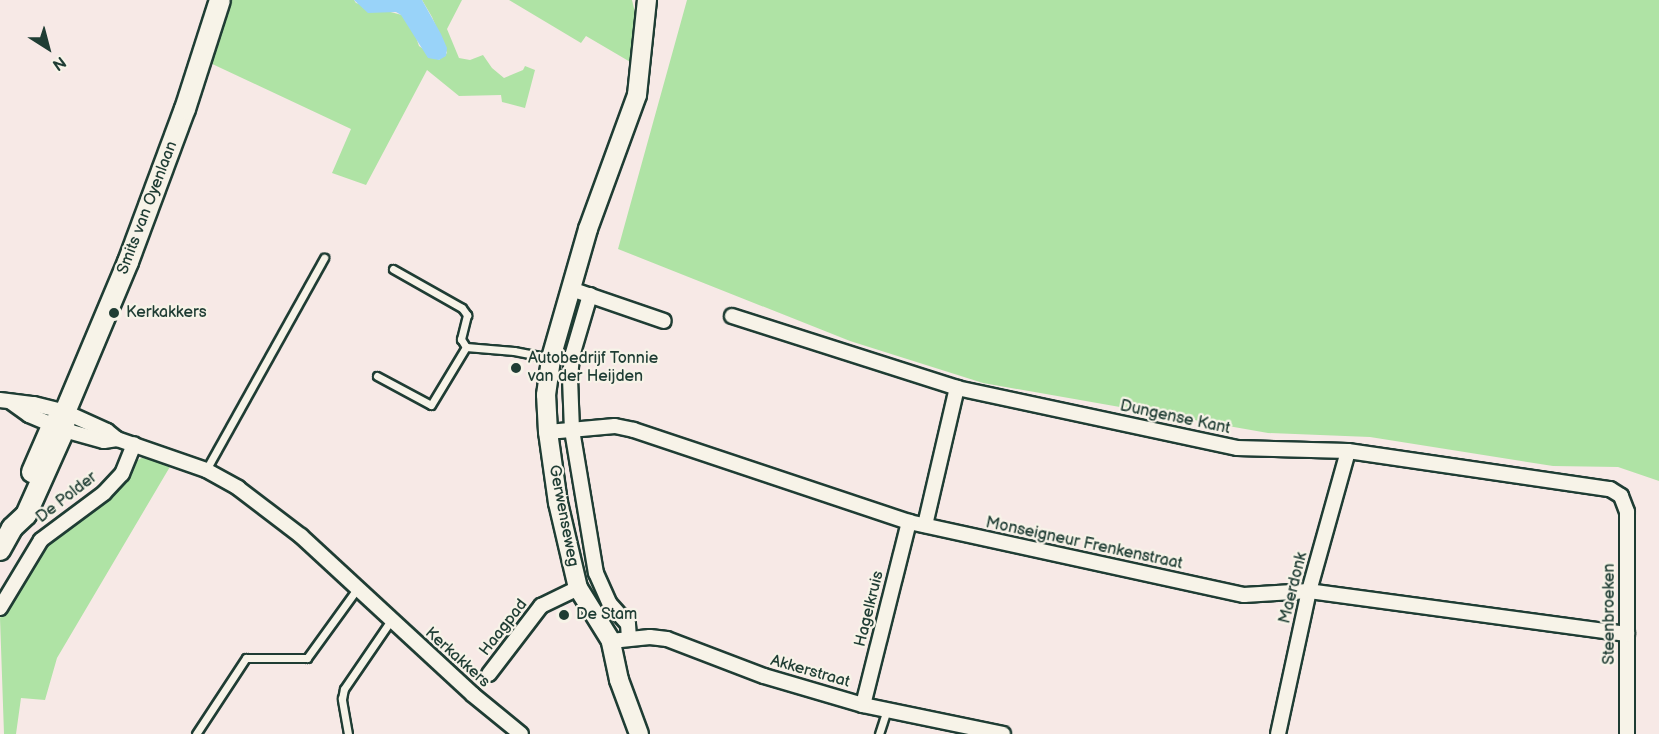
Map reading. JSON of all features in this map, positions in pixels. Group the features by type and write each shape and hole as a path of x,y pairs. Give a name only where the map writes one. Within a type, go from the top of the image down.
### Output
{"main road":[{"name":"Smits van Oyenlaan","path":"0,550 12,528 26,515 60,423 132,251 185,109 220,0"}],"street":[{"name":"Gerwenseweg","path":"640,0 646,19"},
{"name":"Gerwenseweg","path":"639,734 619,680 611,641 578,588 558,502 548,432 546,395 551,358 588,229 633,112 639,87 647,0"},
{"path":"572,289 664,321"},
{"name":"Gerwenseweg","path":"590,296 572,356 570,378 572,430 596,573 610,604 628,624 629,638"},
{"name":"Dungense Kant","path":"732,316 957,388 1237,448 1348,451 1610,489 1621,496"},
{"path":"925,525 957,388"},
{"name":"Kerkakkers","path":"5,401 34,404 60,423 104,441 117,439 206,470 273,513 472,694 521,734"},
{"name":"Monseigneur Frenkenstraat","path":"548,432 615,426 634,430 909,522 1244,595 1309,591 1627,634"},
{"name":"De Polder","path":"0,608 41,540 122,474 134,444"},
{"name":"Maerdonk","path":"1278,734 1309,591 1348,451"},
{"name":"Steenbroeken","path":"1621,496 1627,512 1627,734"},
{"name":"Hagelkruis","path":"863,705 909,522"},
{"name":"Haagpad","path":"489,674 541,606 578,588"},
{"name":"Akkerstraat","path":"611,641 629,638 667,639 764,676 863,705 1003,734"}],"lane":[{"path":"206,470 324,258"},
{"path":"393,269 462,308 466,315 461,339 466,347"},
{"path":"466,347 514,351 551,358"},
{"path":"377,376 431,405 466,347"},
{"path":"196,734 246,658 307,658 357,589"},
{"path":"348,734 342,699 344,689 391,620"},
{"path":"879,734 887,710"}],"green space":[{"path":"228,0 354,0 356,3 402,15 415,34 419,46 439,60 447,53 422,0 462,0 447,29 459,58 470,60 483,55 492,68 504,78 523,70 525,66 535,70 525,108 502,102 501,95 459,96 427,70 366,185 332,173 351,129 208,62"},
{"path":"509,0 632,0 638,25 632,63 586,36 581,43"},
{"path":"687,0 1659,0 1659,481 1618,467 1553,466 1370,437 1268,433 983,383 850,341 618,249"},
{"path":"145,456 171,465 57,658 45,700 21,698 16,734 4,734 0,618 47,544 124,482 131,464"}],"water":[{"path":"354,0 422,0 447,48 446,56 439,60 428,58 401,15 396,12 368,13"}],"place":[{"name":"Kerkakkers","path":"114,313"},
{"name":"Autobedrijf Tonnie van der Heijden","path":"516,368"},
{"name":"De Stam","path":"564,615"}]}
